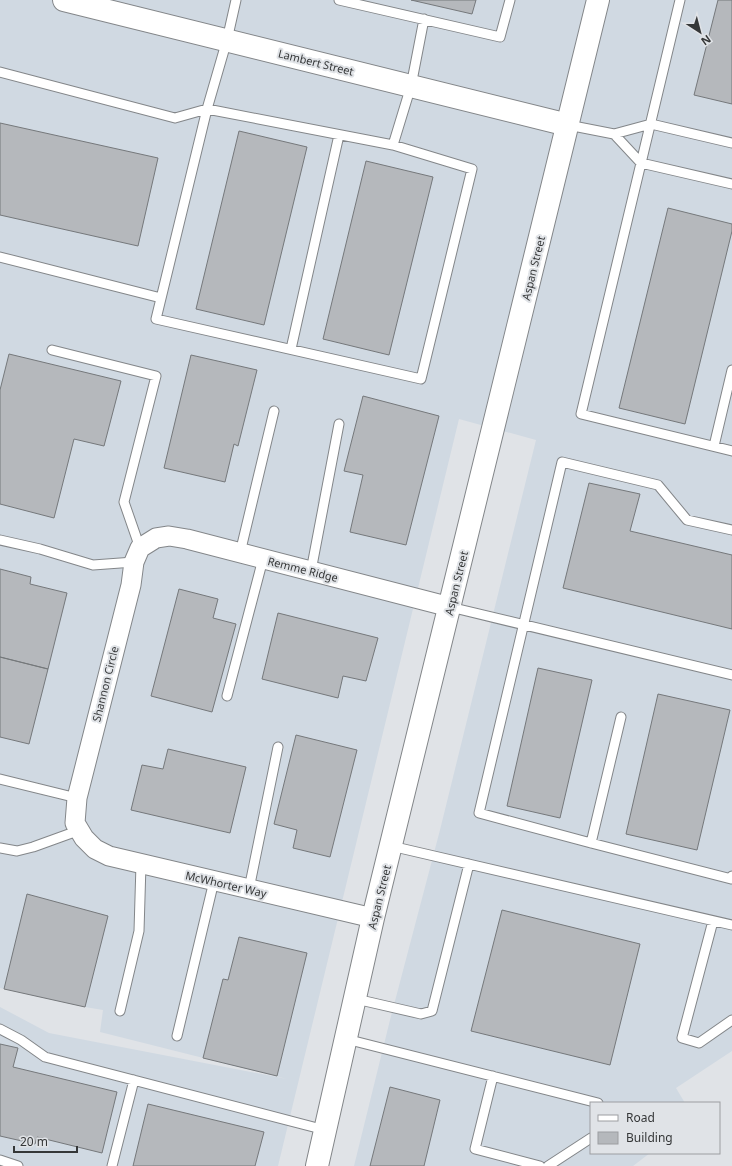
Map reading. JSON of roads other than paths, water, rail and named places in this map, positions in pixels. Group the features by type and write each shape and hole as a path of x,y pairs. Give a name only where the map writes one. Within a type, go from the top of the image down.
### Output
{"street":[{"name":"Lambert Street","path":"64,0 568,125"},
{"name":"Aspan Street","path":"317,1166 356,999 373,918 598,0"},
{"name":"Remme Ridge","path":"143,549 169,536 187,539 450,607"},
{"name":"Shannon Circle","path":"82,834 75,823 77,798 130,585 143,549"},
{"name":"McWhorter Way","path":"82,834 95,849 109,856 373,918"}],"lane":[{"path":"0,72 175,118 207,109 393,146 472,169 421,379 156,319 207,109 227,40 236,0"},
{"path":"339,0 373,4 424,20 500,37 510,0"},
{"path":"680,0 581,414 732,450"},
{"path":"393,146 411,86 424,20"},
{"path":"568,125 614,134 651,124 732,143"},
{"path":"614,134 641,162 732,184"},
{"path":"290,349 339,135"},
{"path":"0,256 161,298"},
{"path":"0,540 40,549 93,565 143,549 124,502 156,376 52,350"},
{"path":"714,446 732,370"},
{"path":"240,553 274,411"},
{"path":"311,571 339,424"},
{"path":"732,530 687,520 658,484 562,462 479,813 591,843 732,878 732,876"},
{"path":"227,696 263,559"},
{"path":"450,607 732,674"},
{"path":"591,843 621,717"},
{"path":"249,889 278,747"},
{"path":"0,779 77,798"},
{"path":"0,848 17,851 82,834"},
{"path":"391,846 732,925"},
{"path":"120,1011 139,931 141,864"},
{"path":"356,999 422,1014 432,1011 469,864"},
{"path":"177,1036 214,881"},
{"path":"713,921 682,1038 699,1044 732,1020"},
{"path":"0,1030 21,1040 45,1057 325,1130"},
{"path":"346,1039 594,1102"},
{"path":"493,1076 475,1149 540,1166"},
{"path":"112,1166 134,1080"},
{"path":"548,1166 590,1139"},
{"path":"0,1160 18,1166"}]}
